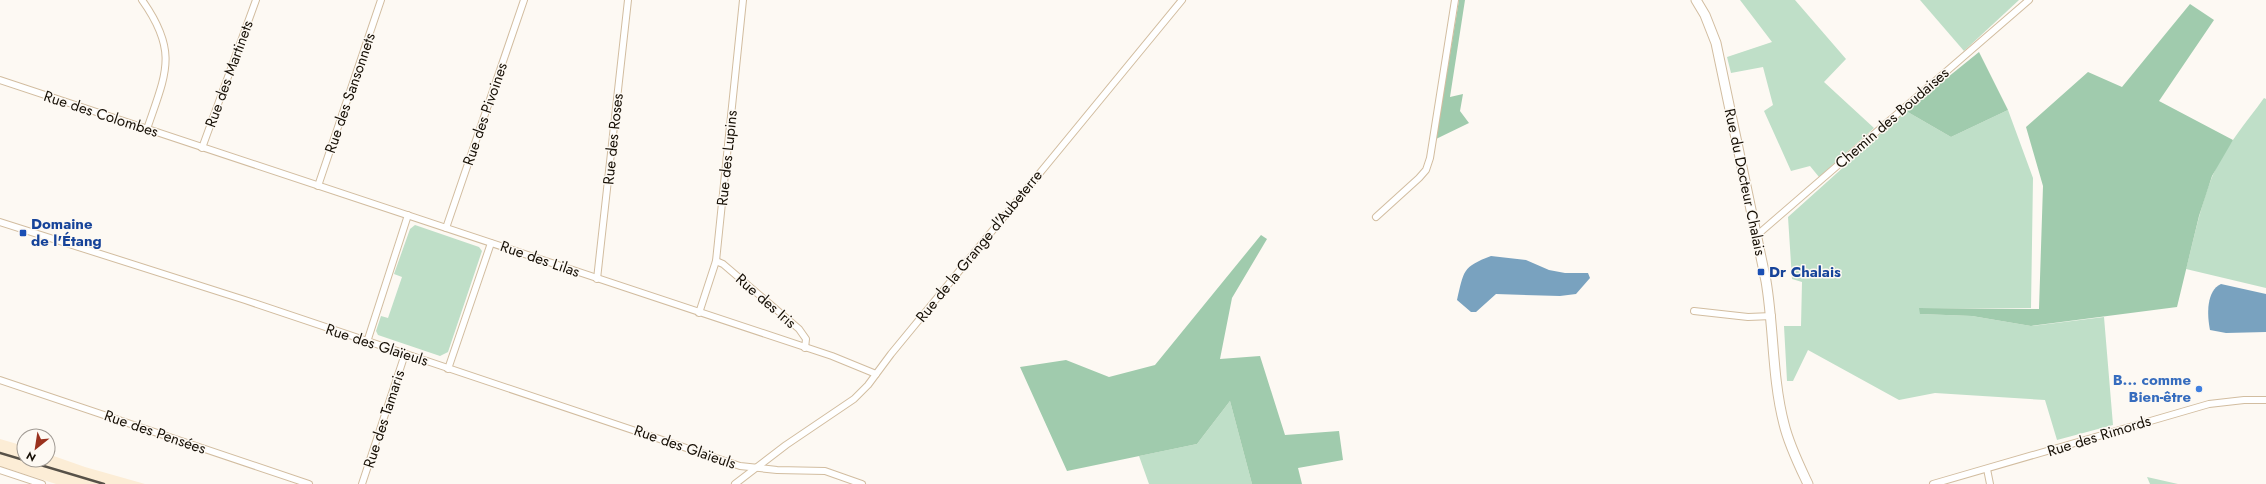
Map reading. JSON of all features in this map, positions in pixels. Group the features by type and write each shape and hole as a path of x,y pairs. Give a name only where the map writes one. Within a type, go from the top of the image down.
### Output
{"main road":[{"name":"Rue du Docteur Chalais","path":"1696,0 1705,15 1716,43 1756,236 1772,316 1778,394 1784,425 1808,484"}],"street":[{"path":"142,0 156,19 163,36 167,57 166,73 147,129"},
{"name":"Rue des Martinets","path":"202,148 256,0"},
{"name":"Rue des Sansonnets","path":"318,186 381,0"},
{"name":"Rue des Pivoines","path":"446,228 524,0"},
{"name":"Rue des Roses","path":"597,279 628,0"},
{"name":"Rue des Lupins","path":"699,313 716,261 743,0"},
{"name":"Rue de la Grange d'Aubeterre","path":"734,484 854,399 868,385 1182,0"},
{"path":"1376,217 1426,170 1430,158 1455,0"},
{"name":"Chemin des Boudaises","path":"1756,236 2029,0"},
{"name":"Rue des Colombes","path":"0,80 202,148"},
{"name":"Rue des Lilas","path":"202,148 868,369 876,374"},
{"path":"367,342 408,216"},
{"name":"Rue des Glaïeuls","path":"0,222 245,300 740,466 825,471 862,484"},
{"path":"448,369 491,243"},
{"name":"Rue des Iris","path":"716,261 723,264 799,329 806,339 805,348"},
{"path":"1694,311 1748,317 1772,316"},
{"name":"Rue des Tamaris","path":"362,484 405,354"},
{"name":"Rue des Pensées","path":"0,380 309,484"},
{"name":"Rue des Rimords","path":"1933,484 2209,404 2244,400 2266,400"},
{"path":"1988,469 1990,484"},
{"path":"0,470 42,484"}],"shaded area":[{"path":"0,439 16,444 16,468 56,468 56,457 85,467 145,484 56,484 0,466"}],"green space":[{"path":"1459,0 1465,0 1450,97 1463,94 1460,111 1469,123 1436,139"},
{"path":"1740,0 1795,0 1846,59 1824,82 1874,128 1819,177 1810,166 1791,171 1764,111 1773,105 1763,67 1731,73 1727,57 1772,42"},
{"path":"1920,0 2019,0 1964,51"},
{"path":"2190,4 2214,20 2159,101 2233,140 2212,176 2199,216 2177,307 2031,326 1972,316 1920,314 1919,308 2039,309 2043,186 2026,127 2088,72 2122,87"},
{"path":"1979,52 2008,110 1951,137 1906,111"},
{"path":"2264,98 2266,99 2266,288 2186,269 2201,211 2217,166 2229,146"},
{"path":"2008,110 2033,178 2031,308 1920,308 1920,314 1972,316 2031,326 2104,317 2113,425 2057,440 2045,400 1935,393 1899,400 1808,350 1793,381 1787,381 1784,326 1801,326 1802,282 1792,279 1788,217 1906,111 1951,137"},
{"path":"415,225 479,247 482,251 448,352 440,356 378,335 376,331 381,316 388,318 402,277 394,274 410,229"},
{"path":"1261,235 1267,239 1232,298 1220,359 1260,356 1285,435 1339,431 1343,460 1298,468 1302,484 1252,484 1230,401 1197,444 1067,471 1020,367 1066,360 1109,377 1155,365"},
{"path":"1230,401 1252,484 1149,484 1139,456 1197,444"},
{"path":"2147,477 2178,484 2150,484"}],"water":[{"path":"1491,256 1526,260 1549,270 1565,273 1588,273 1590,278 1576,294 1560,296 1496,294 1476,312 1471,312 1457,300 1463,276 1469,267 1474,263"},
{"path":"2221,284 2266,294 2266,332 2226,333 2210,330 2208,311 2210,298 2216,287"}],"railway":[{"path":"0,453 104,484"}],"place":[{"name":"Domaine de l'Étang","path":"23,233"},
{"name":"Dr Chalais","path":"1761,272"},
{"name":"B... comme Bien-être","path":"2199,389"}]}
